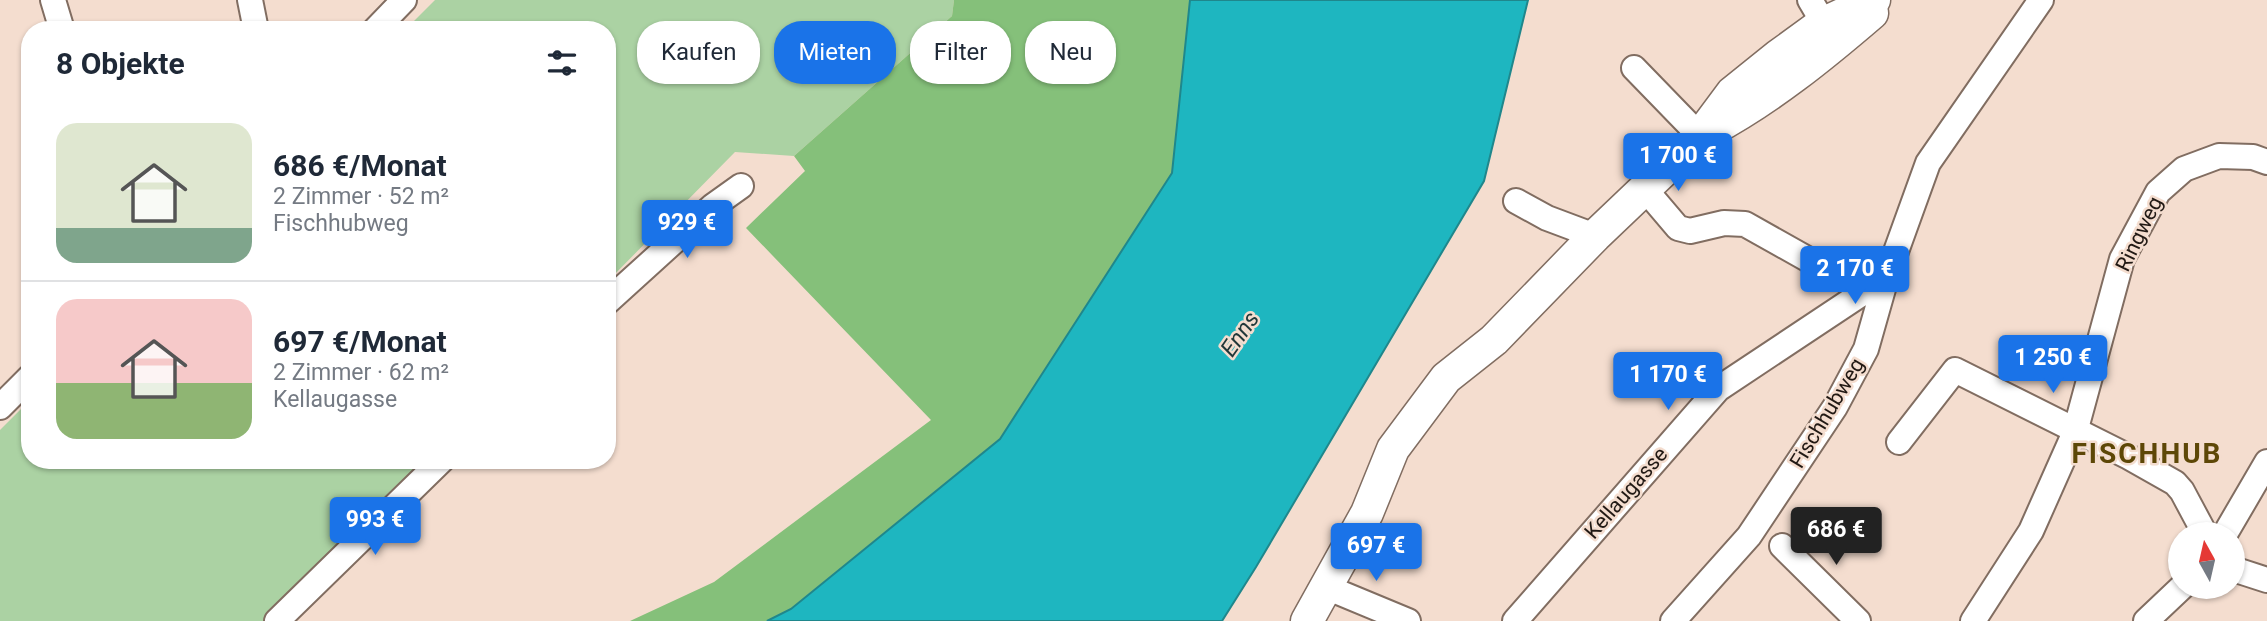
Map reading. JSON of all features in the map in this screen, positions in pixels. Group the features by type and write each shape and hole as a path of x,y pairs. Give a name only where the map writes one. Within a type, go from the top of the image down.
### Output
{"main road":[{"path":"1307,621 1367,513 1393,449 1446,379 1494,340 1595,236 1700,136 1749,110 1823,23 1874,0"},
{"path":"1823,23 1887,0"}],"street":[{"path":"53,0 59,21"},
{"path":"250,0 254,21"},
{"path":"384,21 404,0"},
{"name":"Fischhubweg","path":"1673,621 1749,536 1835,407 1866,349 1885,282 1928,163 2041,0"},
{"path":"1634,68 1700,136"},
{"name":"Ringweg","path":"1973,621 2031,531 2075,432 2122,259 2158,192 2184,169 2219,156 2253,157 2267,162"},
{"path":"616,294 713,206 741,186"},
{"path":"1644,188 1678,228 1690,231 1724,223 1745,224 1850,283 1861,294"},
{"path":"1516,201 1546,218 1595,236"},
{"name":"Kellaugasse","path":"1515,621 1718,389 1861,294 1885,282"},
{"path":"1899,442 1955,370 2129,457 2175,483 2199,522"},
{"path":"4,397 21,384"},
{"path":"2232,522 2267,462"},
{"path":"277,621 433,469"},
{"path":"1782,546 1858,621"},
{"path":"2245,573 2267,580"},
{"path":"1326,586 1408,621"},
{"path":"2146,621 2169,599"}],"green space":[{"path":"435,0 954,0 952,16 946,21 910,21 910,53 896,66 896,21 774,21 774,84 875,84 794,156 735,152 616,273 616,21 414,21"},
{"path":"954,0 1190,0 1172,173 1000,439 791,609 767,621 630,621 714,582 931,420 746,228 805,171 794,156 875,84 896,84 896,66 910,53 910,84 1011,84 1011,21 946,21 952,16"},
{"path":"21,409 21,469 421,469 265,621 0,621 0,430"}],"water":[{"name":"Enns","path":"1190,0 1528,0 1484,181 1222,621 767,621 791,609 1000,439 1172,173"}],"district":[{"name":"FISCHHUB","path":"2147,453"}]}
